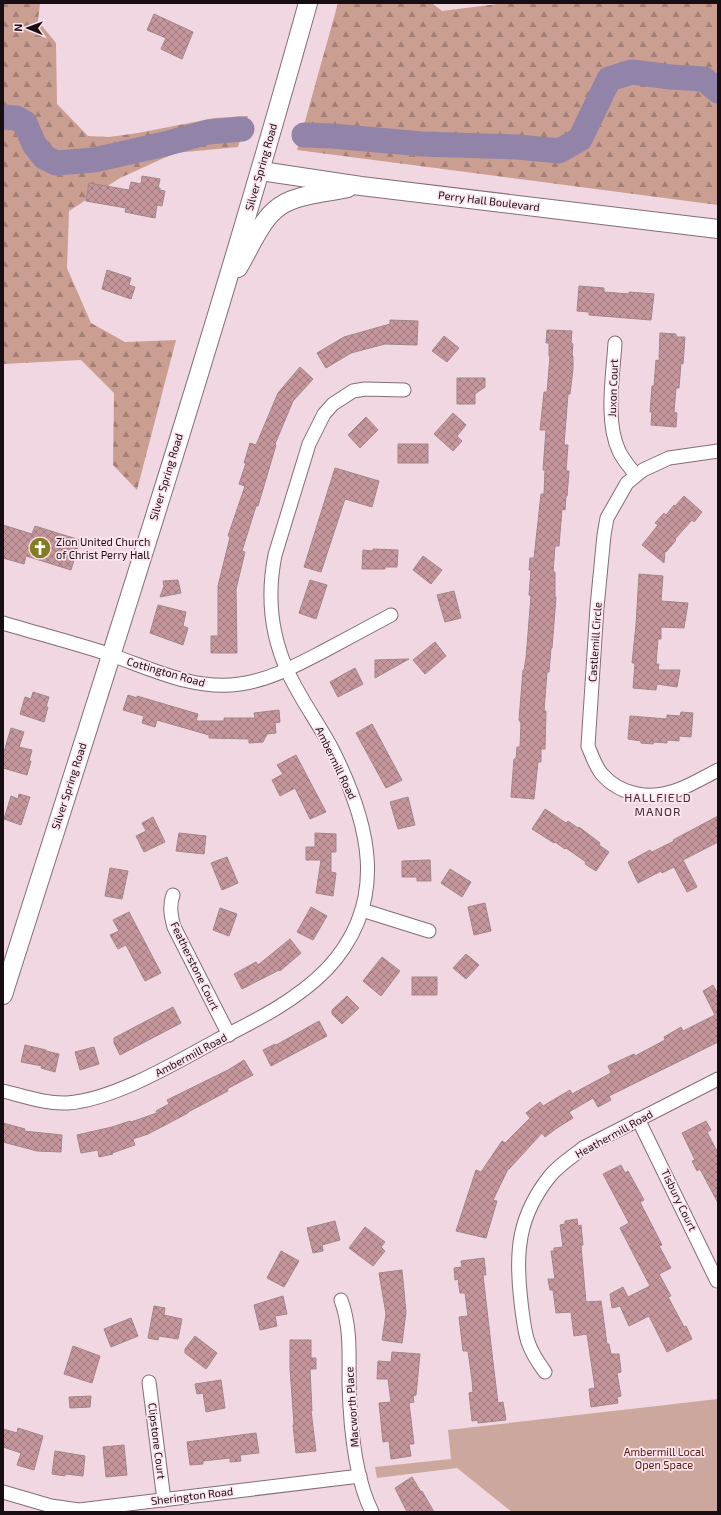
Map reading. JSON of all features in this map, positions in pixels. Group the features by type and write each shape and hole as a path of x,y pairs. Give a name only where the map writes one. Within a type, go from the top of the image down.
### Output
{"main road":[{"name":"Silver Spring Road","path":"3,995 111,655 261,171 308,3"},
{"name":"Perry Hall Boulevard","path":"261,171 361,186 718,229"},
{"path":"222,297 266,219 275,209 298,198 361,186"}],"street":[{"name":"Juxon Court","path":"615,343 612,425 619,452 635,474"},
{"name":"Ambermill Road","path":"3,1091 65,1103 82,1101 109,1093 150,1076 266,1015 288,1000 327,969 341,952 351,935 362,910 368,874 366,837 360,814 347,780 330,746 287,670 278,647 270,607 271,580 275,555 309,444 324,414 333,404 353,391 381,388 404,390"},
{"name":"Castlemill Circle","path":"718,451 669,458 635,474 627,483 613,505 607,518 597,607 588,746 593,760 609,782 630,793 655,796 674,791 718,770"},
{"name":"Cottington Road","path":"3,623 111,655 180,678 214,686 240,684 262,679 287,670 391,615"},
{"name":"Featherstone Court","path":"173,895 170,909 174,927 229,1035"},
{"path":"362,910 429,931"},
{"name":"Heathermill Road","path":"545,1372 534,1357 526,1339 518,1272 520,1238 531,1205 551,1175 583,1148 718,1078"},
{"name":"Tisbury Court","path":"638,1119 717,1281"},
{"name":"Macworth Place","path":"341,1300 347,1321 351,1421 360,1476 372,1512"},
{"name":"Clipstone Court","path":"149,1382 164,1500"},
{"name":"Sherington Road","path":"3,1492 51,1506 79,1510 360,1476"}],"green space":[{"path":"3,3 40,3 38,21 56,43 57,104 88,136 109,137 215,118 248,116 238,147 175,153 120,178 69,211 67,268 91,323 125,342 176,340 137,490 113,465 114,393 81,360 3,364"},
{"path":"338,3 432,3 442,11 505,3 718,3 718,205 297,150"},
{"name":"Ambermill Local Open Space","path":"718,1399 718,1512 512,1512 457,1468 377,1478 375,1467 451,1459 448,1430"}],"building":[{"path":"154,14 193,32 182,59 161,49 166,38 147,30"},
{"path":"142,176 160,179 158,188 165,191 162,206 157,205 155,218 125,212 126,208 86,201 89,183 129,190 131,182 141,184"},
{"path":"107,270 131,278 129,285 135,287 131,299 102,289"},
{"path":"579,286 604,288 604,292 654,294 651,320 589,315 589,312 577,311"},
{"path":"390,320 418,321 417,345 385,344 351,353 326,368 317,353 344,337 390,324"},
{"path":"547,330 572,331 571,343 573,344 573,369 570,394 568,394 564,445 568,445 566,471 569,471 567,496 565,510 562,509 559,546 555,546 553,572 555,572 556,597 552,648 549,672 547,672 544,711 546,711 545,749 541,749 541,762 538,762 534,799 511,797 514,759 516,759 517,747 520,747 521,723 519,720 531,596 529,595 531,570 529,570 530,558 534,558 541,494 544,494 545,470 543,470 546,430 540,430 544,392 547,392 550,356 549,343 546,343"},
{"path":"660,333 676,334 676,337 685,337 679,388 676,388 674,412 677,413 676,427 651,425 652,412 650,412 652,386 654,386 656,360 659,361"},
{"path":"444,336 459,348 447,362 432,351"},
{"path":"300,367 313,379 293,401 275,444 276,445 258,506 256,506 242,551 245,552 236,589 237,653 211,653 211,636 218,636 218,586 230,537 228,536 245,486 239,484 246,463 244,463 250,443 256,445 278,393"},
{"path":"457,378 485,378 485,387 475,394 475,404 457,404"},
{"path":"453,413 466,425 457,436 462,441 453,451 434,434"},
{"path":"366,417 378,430 360,448 348,435"},
{"path":"398,444 428,444 428,463 398,463"},
{"path":"335,468 379,481 372,507 345,499 321,572 304,567"},
{"path":"684,496 702,512 694,522 692,520 675,539 676,540 666,552 665,551 664,563 642,545 658,525 655,523 664,513 666,515"},
{"name":"Zion United Church of Christ Perry Hall","path":"3,525 32,534 35,526 80,540 71,570 26,556 24,564 3,558"},
{"path":"373,549 398,550 397,567 385,567 385,569 362,569 363,550 373,551"},
{"path":"423,556 442,570 431,584 413,570"},
{"path":"639,574 663,576 661,601 688,603 684,628 661,627 661,639 658,639 656,664 659,664 658,670 680,670 677,687 657,684 656,690 633,688 635,663 632,663"},
{"path":"178,580 181,593 160,597 164,586 163,581"},
{"path":"310,580 327,585 316,619 299,613"},
{"path":"454,591 461,618 445,622 437,595"},
{"path":"158,605 186,612 183,626 188,628 183,645 150,633"},
{"path":"435,642 446,656 425,674 413,660"},
{"path":"409,659 375,678 375,660"},
{"path":"355,668 363,684 338,697 330,682"},
{"path":"33,692 49,697 44,722 20,714 25,697 31,699"},
{"path":"128,695 137,698 137,696 198,714 196,721 224,721 224,718 255,718 254,713 279,710 280,722 275,723 276,733 267,734 263,742 249,743 249,739 209,738 209,735 157,720 155,727 142,723 144,716 123,710"},
{"path":"681,712 693,713 691,737 679,736 679,741 667,740 667,743 654,742 653,744 641,743 641,741 628,739 630,716 667,719 667,715 680,716"},
{"path":"372,724 402,780 386,788 356,733"},
{"path":"11,728 24,732 19,747 32,750 27,775 3,768 3,755"},
{"path":"296,755 326,812 310,819 295,788 280,796 272,780 283,774 277,765"},
{"path":"19,794 30,797 21,825 4,819 11,796 18,799"},
{"path":"408,797 415,825 398,829 390,802"},
{"path":"545,809 566,823 568,821 578,828 579,827 609,852 596,871 566,848 565,849 555,842 554,843 532,829"},
{"path":"718,816 718,842 683,860 697,887 687,892 674,867 662,873 661,871 638,883 628,862 650,850 652,852 674,841 673,840"},
{"path":"153,817 165,842 144,852 136,836 146,831 142,823"},
{"path":"179,833 206,836 204,854 176,851"},
{"path":"315,833 336,834 336,852 331,852 331,872 336,873 333,896 316,893 321,860 306,860 306,847 315,847"},
{"path":"227,857 238,883 222,890 211,863"},
{"path":"430,860 431,881 417,881 417,877 402,877 402,861"},
{"path":"110,868 128,871 122,899 105,896"},
{"path":"450,869 471,882 462,897 441,883"},
{"path":"485,903 491,931 474,935 468,907"},
{"path":"311,907 327,916 313,940 297,932"},
{"path":"220,908 237,914 229,936 213,930"},
{"path":"129,912 161,973 145,981 126,945 118,949 110,935 119,931 113,920"},
{"path":"290,939 301,953 280,971 279,970 242,989 234,974 256,962 258,965"},
{"path":"466,954 479,965 466,979 453,968"},
{"path":"382,957 400,971 381,996 363,981"},
{"path":"412,977 437,977 437,995 412,995"},
{"path":"713,985 718,994 718,1042 609,1096 611,1100 598,1107 593,1098 569,1112 573,1118 545,1137 542,1133 508,1169 493,1200 497,1201 486,1238 456,1231 476,1170 481,1172 502,1141 505,1143 530,1118 526,1113 540,1102 543,1106 570,1090 572,1094 611,1073 608,1066 634,1054 635,1056 665,1040 664,1037 681,1027 683,1031 715,1015 703,991"},
{"path":"347,996 359,1008 342,1024 332,1014 332,1010"},
{"path":"173,1007 181,1023 120,1055 114,1043 114,1038"},
{"path":"319,1021 327,1036 271,1066 263,1050 275,1044 276,1045"},
{"path":"25,1045 59,1054 55,1072 41,1068 42,1066 21,1062"},
{"path":"94,1047 99,1064 80,1070 75,1052"},
{"path":"244,1060 253,1075 188,1113 148,1134 133,1139 135,1145 112,1153 113,1154 99,1157 98,1150 81,1153 77,1135 112,1127 130,1121 131,1122 157,1113 156,1111 169,1104 167,1100 228,1070"},
{"path":"706,1121 711,1130 707,1132 718,1153 718,1203 700,1169 697,1171 692,1161 695,1160 682,1133"},
{"path":"3,1123 25,1129 24,1131 62,1135 61,1152 37,1151 3,1142"},
{"path":"621,1165 625,1173 628,1171 644,1200 640,1202 662,1245 659,1246 671,1268 659,1274 671,1296 668,1297 684,1327 686,1326 692,1339 667,1352 649,1316 629,1326 620,1306 612,1308 610,1294 623,1287 628,1297 650,1286 620,1228 629,1223 603,1174"},
{"path":"577,1219 578,1226 581,1225 583,1245 581,1246 586,1302 601,1301 607,1344 609,1344 611,1354 619,1354 621,1372 617,1373 621,1396 617,1397 618,1403 591,1407 589,1389 595,1388 587,1334 574,1336 571,1312 556,1313 553,1290 550,1290 548,1279 555,1279 551,1251 554,1251 554,1248 563,1247 560,1225 565,1224 565,1221"},
{"path":"335,1221 340,1240 322,1245 323,1251 313,1253 307,1228"},
{"path":"365,1227 385,1242 381,1247 385,1251 373,1266 349,1248"},
{"path":"281,1251 299,1261 284,1287 267,1278"},
{"path":"484,1258 486,1275 483,1275 498,1403 503,1402 506,1420 478,1423 478,1420 472,1421 469,1393 473,1392 472,1380 468,1351 463,1351 459,1317 468,1316 465,1293 460,1293 458,1279 455,1280 454,1268 462,1267 461,1261"},
{"path":"402,1270 406,1312 402,1343 382,1340 386,1314 379,1273"},
{"path":"283,1296 287,1314 275,1316 277,1326 260,1330 254,1305"},
{"path":"154,1306 165,1308 164,1315 182,1319 178,1339 159,1336 158,1340 148,1338"},
{"path":"131,1318 138,1336 111,1347 104,1329"},
{"path":"195,1336 217,1353 206,1369 185,1353 185,1349"},
{"path":"290,1340 311,1340 311,1358 316,1358 316,1369 310,1369 311,1411 316,1451 296,1453 290,1369"},
{"path":"73,1346 100,1356 92,1383 64,1374"},
{"path":"392,1352 420,1354 416,1395 413,1396 414,1402 409,1403 414,1444 409,1444 411,1456 391,1459 389,1441 383,1442 379,1403 391,1402 388,1379 377,1379 378,1361 391,1362"},
{"path":"221,1380 225,1408 206,1412 203,1393 197,1394 195,1384"},
{"path":"91,1396 90,1407 70,1408 69,1397"},
{"path":"18,1428 43,1436 34,1470 17,1465 21,1453 3,1447 3,1429 17,1433"},
{"path":"256,1433 259,1453 240,1455 241,1461 230,1462 230,1458 203,1461 203,1464 190,1465 187,1442"},
{"path":"124,1445 127,1475 106,1477 103,1447"},
{"path":"55,1451 85,1456 83,1476 52,1474"},
{"path":"412,1477 434,1512 407,1512 395,1488"}],"waterway":[{"path":"304,135 422,144 518,147 559,151 580,139 609,79 632,72 671,77 704,79 718,91"},
{"path":"3,117 16,118 25,123 34,144 40,152 44,157 56,163 94,160 165,144 208,132 242,129"}],"place":[{"name":"Zion United Church of Christ Perry Hall","path":"40,548"}],"district":[{"name":"HALLFIELD MANOR","path":"658,805"}]}
